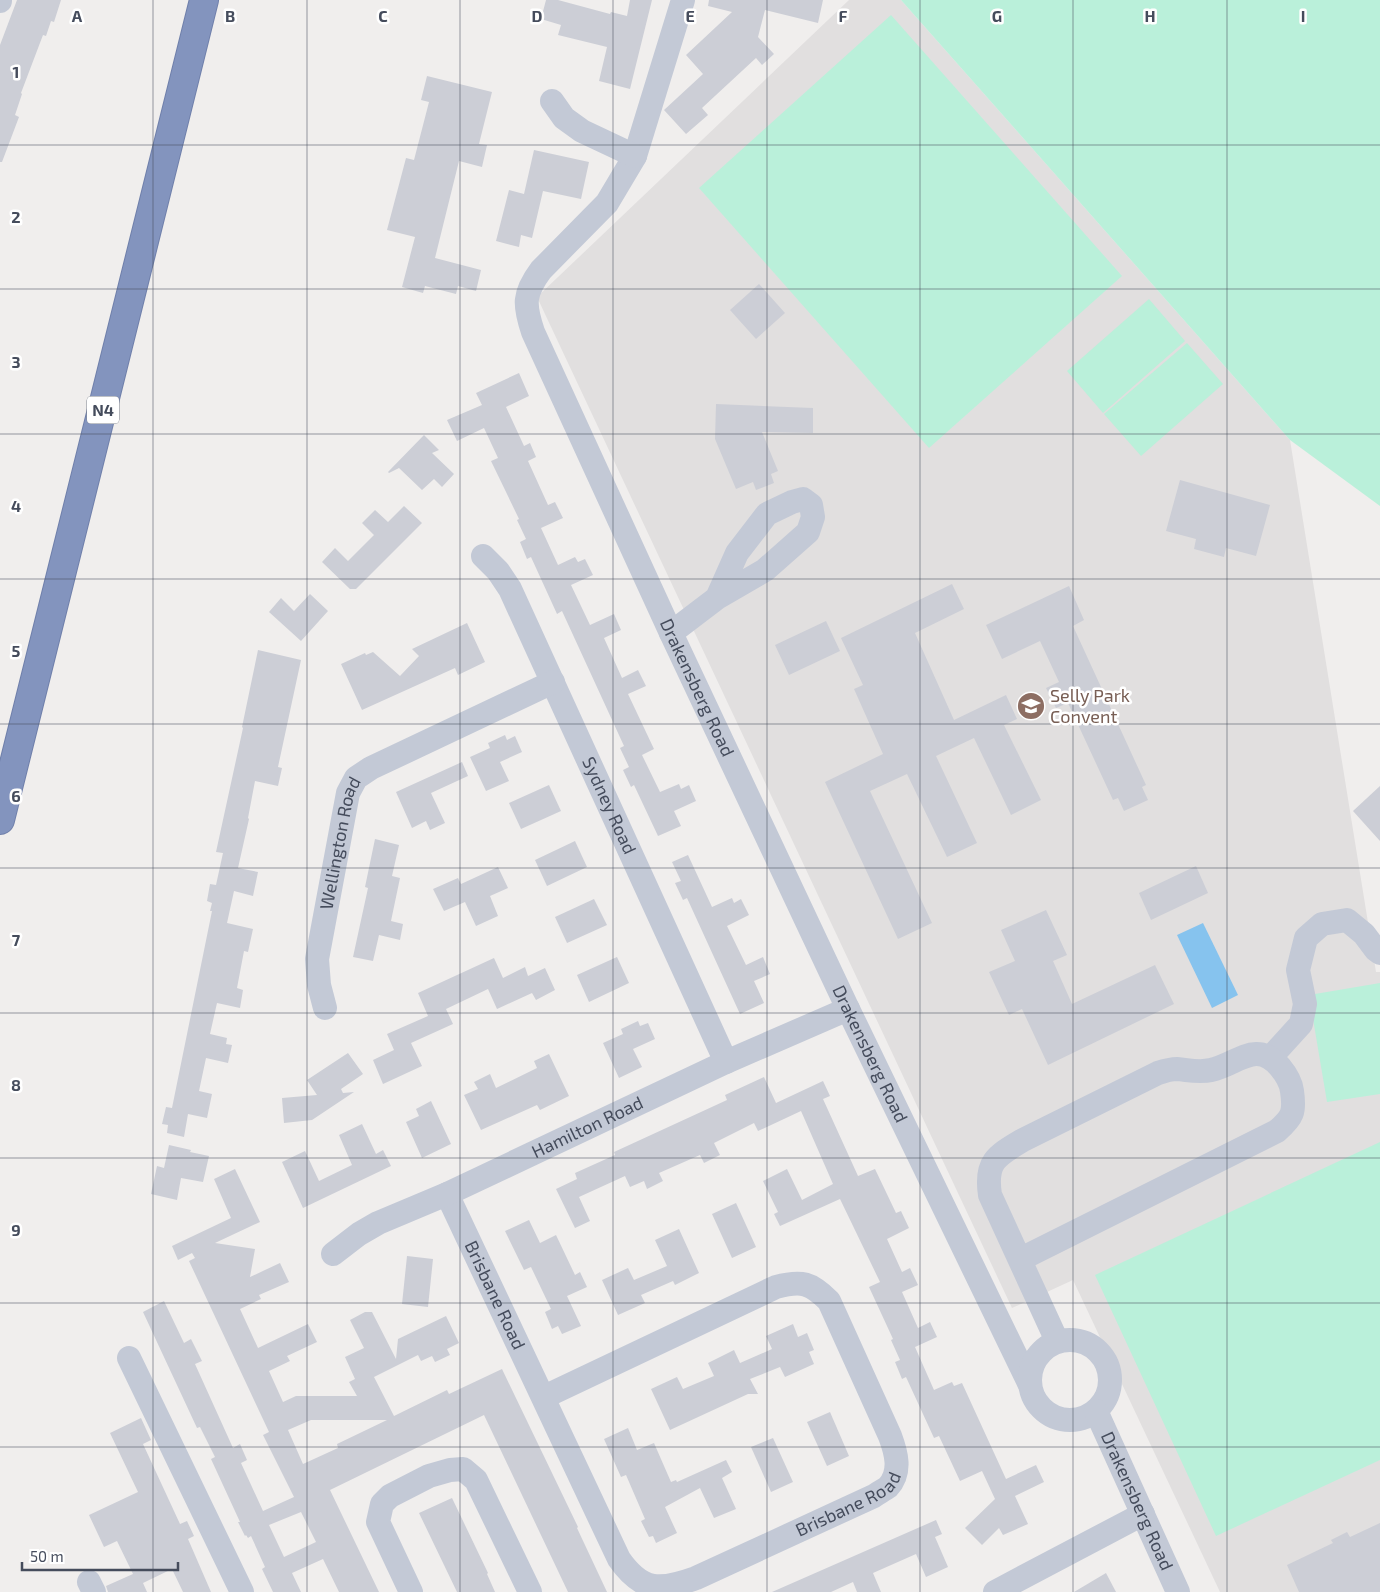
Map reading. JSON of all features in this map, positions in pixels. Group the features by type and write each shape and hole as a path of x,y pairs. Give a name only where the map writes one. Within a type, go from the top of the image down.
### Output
{"highway":[{"name":"N4","path":"0,820 204,0"}],"street":[{"name":"Drakensberg Road","path":"683,0 635,156 607,203 541,270 532,282 526,297 526,311 533,332 671,633 848,1009 1030,1383"},
{"path":"552,101 564,118 582,131 635,156"},
{"name":"Sydney Road","path":"483,556 498,571 510,589 726,1062"},
{"path":"671,633 717,598"},
{"name":"Wellington Road","path":"325,1008 319,986 317,959 348,793 356,778 371,768 553,682"},
{"path":"1271,1057 1301,1024 1305,1004 1298,970 1306,938 1322,924 1347,920 1364,934 1380,953"},
{"name":"Hamilton Road","path":"333,1254 378,1223 447,1194 726,1062 848,1009"},
{"path":"1020,1259 1277,1130 1289,1121 1294,1106 1291,1087 1283,1070 1271,1057 1257,1053 1212,1070 1192,1072 1176,1069 1158,1073 1023,1140 1005,1151 990,1168 988,1175 990,1195 1057,1341"},
{"name":"Brisbane Road","path":"447,1194 544,1396 619,1559 635,1579 648,1586 658,1588 673,1586 696,1578 874,1496 888,1487 897,1466 896,1454 890,1436 829,1301 816,1288 802,1284 791,1283 776,1287 544,1396"},
{"path":"1069,1338 1082,1340 1102,1354 1108,1365 1110,1378 1109,1390 1104,1402 1096,1411 1085,1418 1073,1420 1060,1419 1049,1414 1039,1406 1033,1396 1030,1383 1030,1371 1036,1358 1045,1347 1069,1338"},
{"path":"129,1358 242,1592"},
{"name":"Drakensberg Road","path":"1096,1411 1178,1592"},
{"path":"411,1592 378,1522 382,1504 390,1496 429,1476 450,1470 463,1469 476,1480 530,1592"},
{"path":"995,1592 1143,1514"}],"shaded area":[{"name":"Selly Park Convent","path":"849,0 901,0 1290,440 1376,972 1380,972 1380,1592 1220,1592 1073,1280 1012,1308 537,297"}],"green space":[{"path":"901,0 1380,0 1380,506 1290,440"},
{"path":"891,15 1122,276 929,448 699,188"},
{"path":"1149,299 1185,341 1103,413 1067,371"},
{"path":"1187,343 1223,384 1141,456 1104,414"},
{"path":"1380,983 1380,1094 1327,1102 1309,995"},
{"path":"1380,1142 1380,1460 1216,1536 1095,1275"}],"water":[{"path":"1203,923 1238,995 1212,1008 1177,935"}],"building":[{"path":"17,0 61,0 54,22 51,21 46,36 43,35 21,93 15,115 19,117 2,162 0,162 0,45"},
{"path":"546,0 558,0 610,14 611,12 627,16 630,0 652,0 630,89 599,81 607,47 558,35 561,25 541,19"},
{"path":"709,0 823,0 818,23 765,10 758,37 774,54 762,65 756,58 702,108 708,115 686,134 664,110 703,74 686,55 732,12 708,6"},
{"path":"427,76 492,92 479,144 487,145 482,167 459,161 435,258 481,270 476,291 458,286 456,294 425,286 423,293 402,287 415,237 387,230 406,158 414,160 429,102 421,100"},
{"path":"534,150 589,162 581,199 543,191 532,238 521,235 519,247 496,241 509,190 524,194"},
{"path":"759,284 785,313 756,339 730,310"},
{"path":"519,373 529,396 506,407 524,446 530,443 536,457 528,461 548,505 555,502 563,518 541,528 558,565 575,557 578,562 585,559 593,575 571,585 590,625 614,614 621,630 604,638 622,678 638,670 646,686 628,694 654,749 642,755 660,792 679,784 681,789 689,785 696,801 674,811 681,826 658,836 634,785 631,787 623,770 629,767 620,748 624,746 562,611 557,614 531,557 527,559 520,542 526,539 517,520 519,519 491,461 498,458 484,428 457,441 447,420 482,405 476,393"},
{"path":"716,404 813,408 813,433 762,432 778,471 771,474 774,483 756,490 753,482 736,489 715,439"},
{"path":"424,435 439,450 432,453 454,474 442,487 434,479 422,490 399,468 388,472"},
{"path":"1180,480 1270,505 1256,556 1226,548 1224,557 1194,549 1196,539 1166,531"},
{"path":"404,506 422,523 356,589 350,589 322,562 335,548 348,561 374,535 362,523 375,510 388,522"},
{"path":"952,584 964,609 915,633 954,720 1006,695 1017,719 1004,725 1041,800 1011,815 974,738 936,756 977,843 947,857 907,774 870,791 932,923 898,939 825,782 883,754 854,689 863,685 841,638"},
{"path":"1069,586 1084,620 1073,626 1146,785 1142,787 1148,800 1124,811 1118,798 1113,800 1068,703 1056,708 1046,688 1059,682 1040,641 1002,659 986,625"},
{"path":"310,594 328,611 301,641 269,612 281,598 294,611"},
{"path":"826,621 840,651 789,675 775,645"},
{"path":"467,623 485,662 458,675 455,668 362,710 341,664 365,653 366,655 373,652 400,676 419,656 412,649"},
{"path":"258,650 301,660 278,767 282,768 278,786 255,781 238,868 258,872 253,896 234,891 227,923 253,929 248,952 244,951 237,988 243,990 240,1008 217,1003 210,1034 227,1038 226,1044 232,1045 228,1063 206,1058 199,1091 212,1094 207,1118 188,1114 184,1137 167,1133 168,1125 162,1124 166,1107 172,1108 212,911 210,911 212,903 207,901 210,884 216,885 223,853 216,852"},
{"path":"505,735 507,740 515,736 522,752 500,762 509,781 486,791 470,757 490,748 488,743"},
{"path":"462,762 468,776 431,793 445,823 430,830 426,821 412,828 396,792"},
{"path":"549,785 561,811 521,829 509,803"},
{"path":"1380,786 1380,841 1353,811"},
{"path":"375,839 399,845 392,876 400,878 391,921 403,924 400,940 379,935 373,961 353,957 368,888 365,887"},
{"path":"575,841 587,867 547,886 535,860"},
{"path":"688,855 712,907 732,898 734,903 741,899 749,915 727,926 746,965 763,957 770,974 754,981 764,1003 740,1014 687,898 683,900 675,883 681,881 672,862"},
{"path":"1196,866 1208,893 1151,920 1139,893"},
{"path":"498,867 508,888 490,896 498,916 476,926 465,902 444,911 433,889 458,878 461,884"},
{"path":"594,899 607,925 567,943 555,917"},
{"path":"1046,910 1067,955 1053,961 1072,1004 1155,965 1174,1004 1048,1065 1022,1009 1009,1015 989,972 1015,961 1001,930"},
{"path":"617,957 629,983 589,1002 577,975"},
{"path":"494,958 503,978 525,967 528,976 545,968 555,990 536,1000 532,993 497,1009 488,989 446,1009 453,1024 411,1043 422,1066 383,1084 373,1060 394,1050 387,1034 428,1016 418,993"},
{"path":"638,1021 640,1026 648,1023 655,1039 633,1049 642,1067 619,1078 603,1043 623,1034 621,1029"},
{"path":"348,1053 363,1074 341,1089 343,1093 354,1092 312,1120 284,1123 282,1098 317,1095 307,1080"},
{"path":"549,1054 569,1096 540,1110 537,1105 481,1130 464,1095 478,1089 474,1082 490,1074 496,1088 537,1068 534,1061"},
{"path":"764,1077 776,1103 823,1081 830,1096 823,1099 858,1176 875,1169 896,1213 901,1211 909,1228 887,1239 902,1272 910,1268 918,1285 902,1292 918,1328 930,1322 937,1337 915,1347 934,1390 952,1382 954,1386 962,1383 1006,1479 1036,1465 1044,1482 1015,1496 1028,1524 1003,1535 999,1528 982,1545 965,1528 995,1499 982,1471 960,1481 939,1436 934,1438 906,1377 902,1379 895,1362 900,1360 891,1340 893,1339 869,1287 880,1282 840,1199 780,1226 774,1214 778,1212 763,1181 787,1169 802,1200 833,1184 801,1111 758,1131 754,1123 714,1143 720,1155 704,1163 700,1155 659,1173 663,1181 647,1189 644,1181 630,1187 625,1176 579,1197 590,1221 575,1228 556,1189 577,1179 575,1173 615,1155 614,1152 727,1100 725,1095"},
{"path":"431,1101 451,1144 422,1158 406,1122 419,1116 416,1109"},
{"path":"362,1124 376,1154 383,1150 391,1166 303,1208 282,1162 305,1151 319,1181 352,1165 339,1135"},
{"path":"169,1145 209,1156 203,1182 181,1178 177,1200 151,1194 157,1166 164,1168"},
{"path":"235,1169 260,1222 215,1243 255,1249 250,1277 280,1263 289,1282 259,1295 261,1299 240,1309 258,1348 308,1324 317,1342 287,1356 290,1361 269,1371 283,1402 296,1396 357,1396 349,1382 355,1379 345,1357 364,1348 350,1320 365,1312 372,1312 396,1359 398,1339 446,1316 459,1343 447,1349 450,1355 435,1362 432,1356 421,1361 418,1355 374,1377 394,1416 447,1390 449,1394 502,1369 607,1592 568,1592 484,1415 330,1490 379,1592 339,1592 323,1559 292,1573 301,1592 273,1592 262,1569 265,1567 251,1536 248,1538 245,1536 238,1522 240,1522 211,1459 215,1457 200,1427 197,1428 143,1312 164,1301 184,1343 191,1339 202,1361 195,1364 233,1448 240,1444 247,1460 241,1463 263,1511 294,1497 263,1435 269,1432 189,1261 195,1258 192,1253 178,1260 172,1246 231,1218 214,1179","holes":["311,1420 387,1420 337,1444 338,1448 303,1464 288,1430","301,1512 316,1542 284,1557 269,1525"]},
{"path":"736,1203 756,1247 732,1258 712,1214"},
{"path":"529,1220 540,1243 556,1235 575,1275 580,1272 587,1287 567,1296 581,1326 562,1334 558,1326 552,1329 545,1312 551,1309 531,1267 524,1270 505,1231"},
{"path":"679,1229 699,1273 675,1285 673,1281 641,1295 645,1303 618,1315 602,1280 628,1268 634,1280 667,1266 655,1240"},
{"path":"407,1256 433,1259 428,1307 402,1304"},
{"path":"793,1324 798,1337 807,1333 814,1350 809,1352 814,1364 785,1377 780,1367 750,1379 758,1394 748,1394 670,1430 651,1389 677,1377 683,1389 714,1376 708,1363 734,1350 740,1363 772,1349 766,1336"},
{"path":"830,1412 849,1456 827,1466 807,1422"},
{"path":"141,1418 151,1440 143,1444 180,1524 187,1521 194,1536 188,1539 211,1592 183,1592 172,1569 143,1583 147,1592 108,1592 106,1586 133,1574 117,1541 104,1547 89,1515 138,1492 110,1433"},
{"path":"628,1428 637,1450 654,1443 671,1482 676,1480 677,1482 726,1460 732,1472 722,1478 736,1509 714,1518 700,1488 665,1507 677,1533 656,1543 653,1536 649,1537 641,1521 645,1519 626,1475 621,1477 604,1439"},
{"path":"773,1438 793,1482 771,1492 751,1447"},
{"path":"452,1498 488,1573 495,1592 457,1592 419,1513"},
{"path":"936,1520 942,1534 935,1537 948,1567 926,1577 916,1554 873,1573 881,1592 857,1592 853,1582 831,1592 772,1592"},
{"path":"1380,1523 1380,1592 1299,1592 1287,1565 1333,1543 1331,1540 1347,1532 1350,1537"},
{"path":"1106,1573 1116,1592 1074,1592"}],"place":[{"name":"Selly Park Convent","path":"1031,706"}]}
